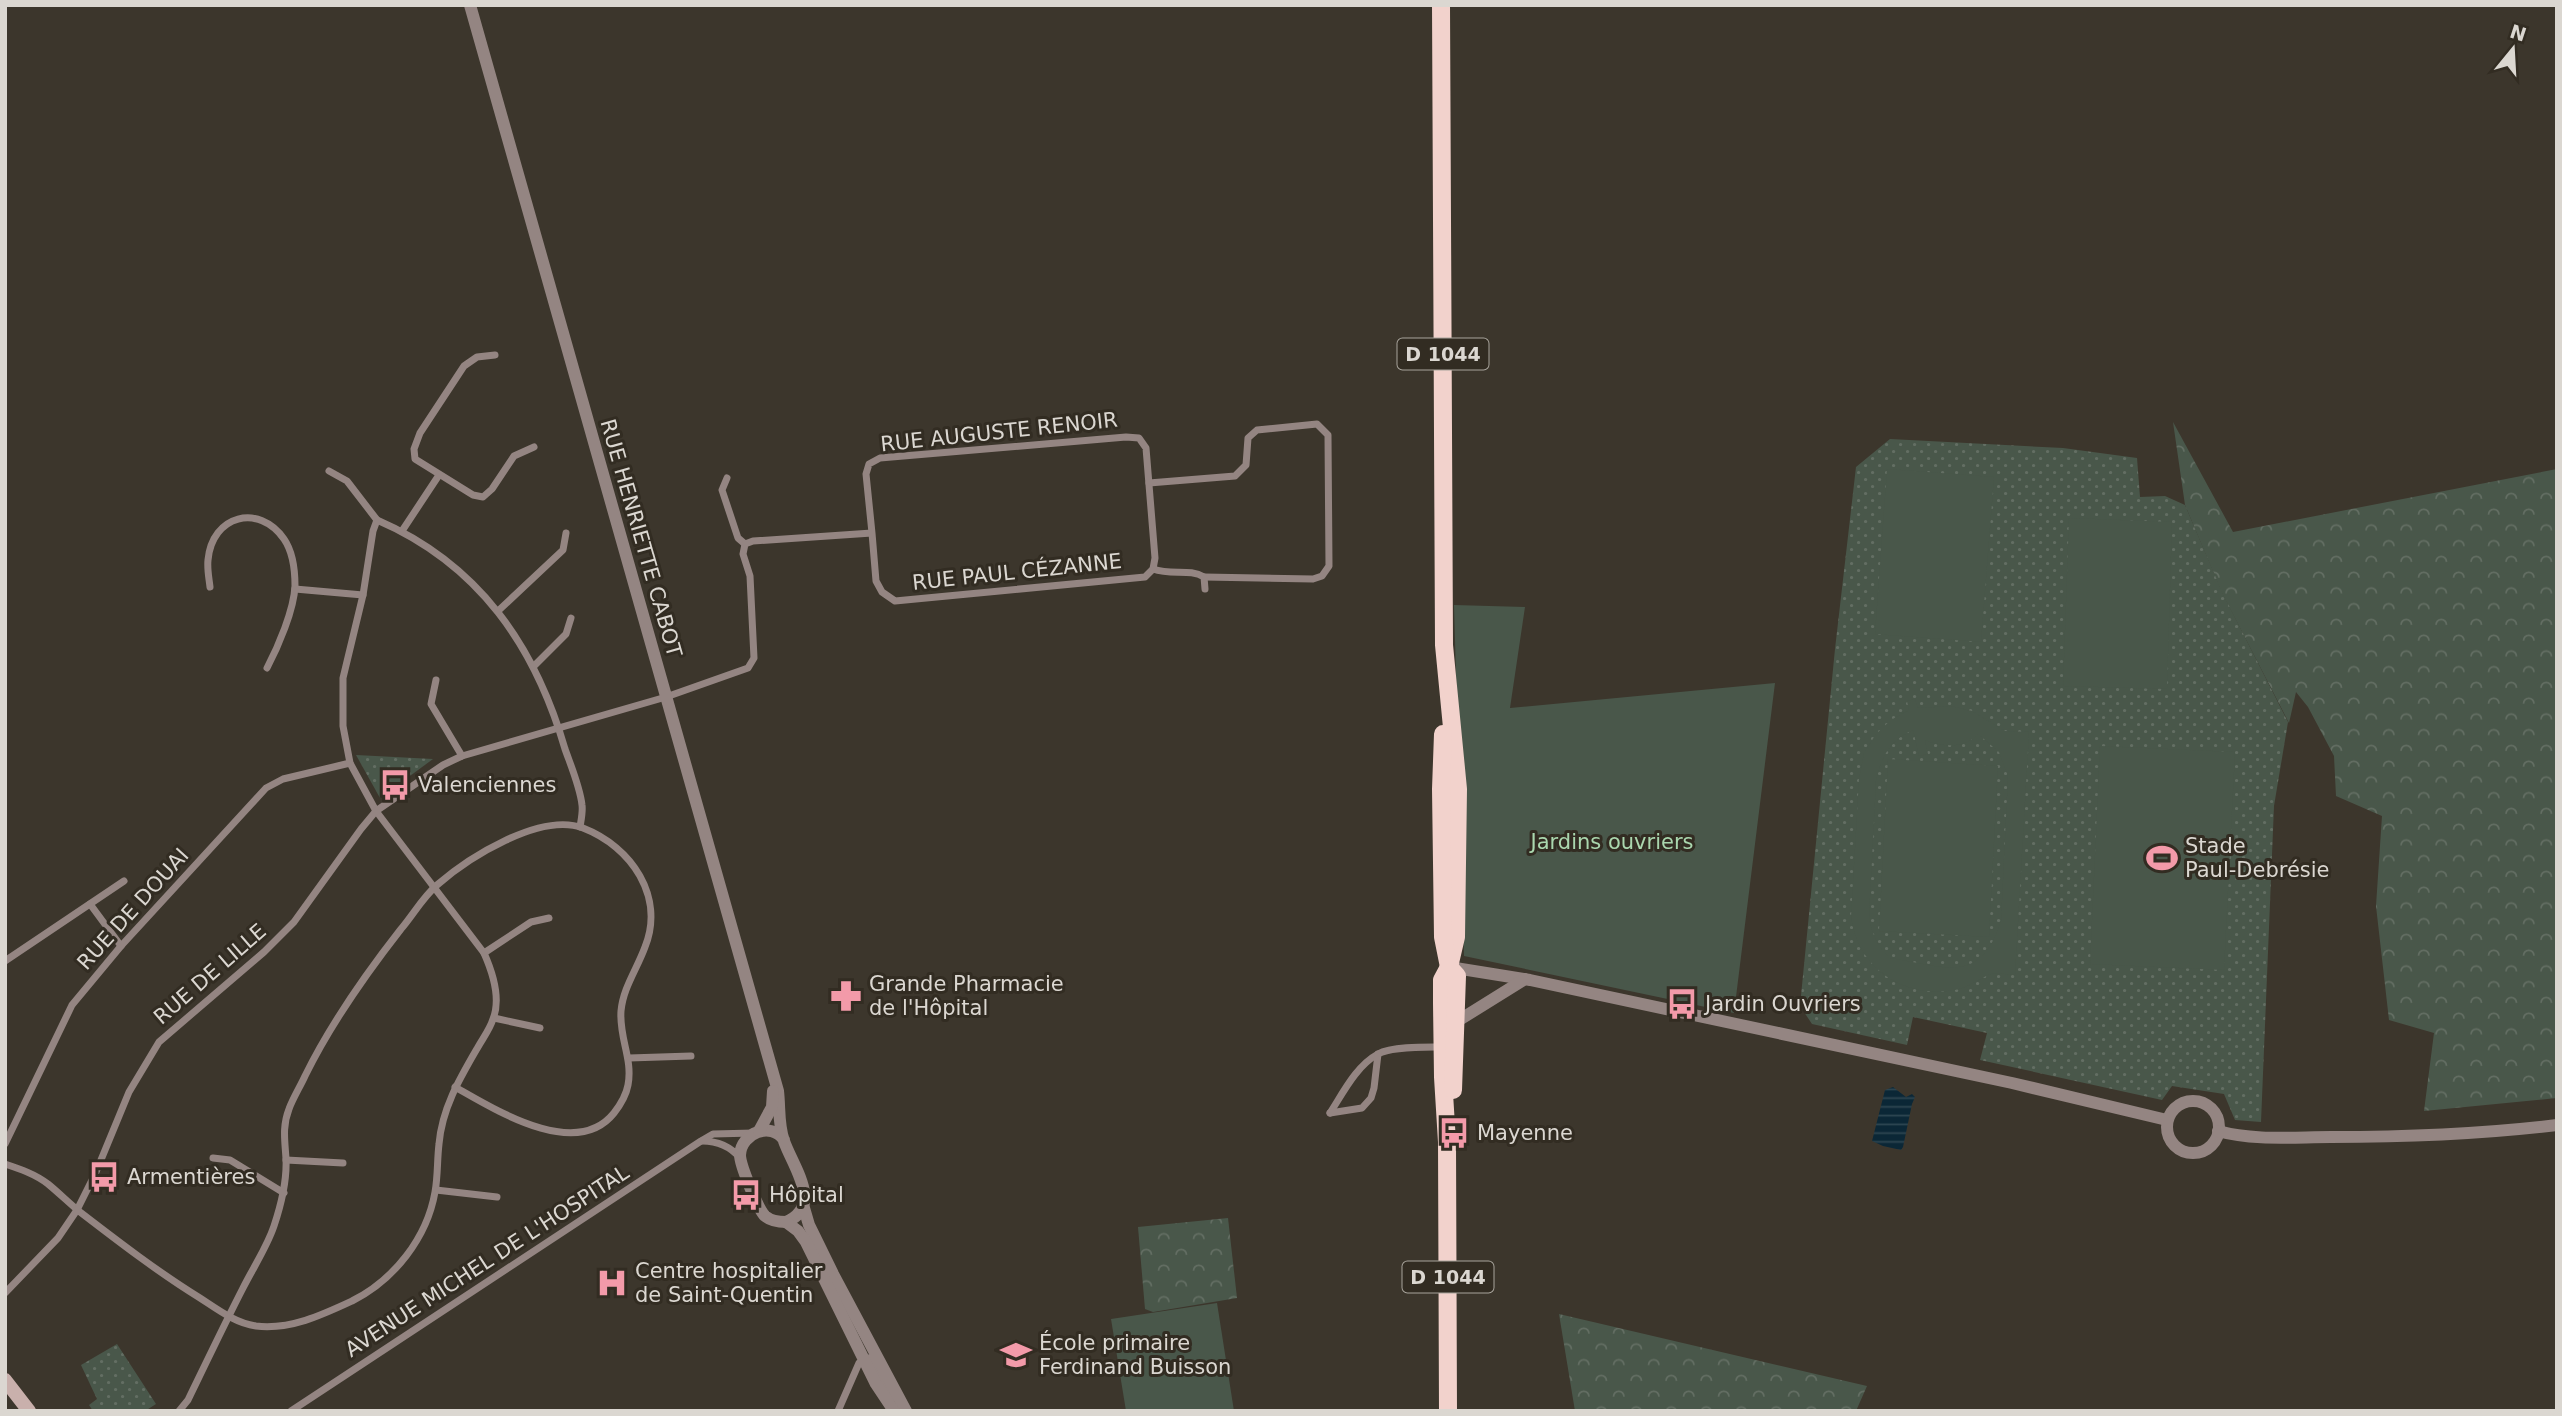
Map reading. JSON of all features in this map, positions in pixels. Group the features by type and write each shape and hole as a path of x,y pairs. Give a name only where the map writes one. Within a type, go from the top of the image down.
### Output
{"main road":[{"name":"D 1044","path":"1441,5 1445,659 1458,789 1456,937 1443,980 1449,1047 1448,1411"},
{"name":"D 1044","path":"1449,967 1457,976 1456,1022 1449,1047"},
{"path":"5,1380 29,1411"}],"street":[{"name":"RUE HENRIETTE CABOT","path":"470,5 774,1081 784,1140 805,1192 804,1208"},
{"path":"495,355 477,357 464,366 420,433 414,449 415,459 473,495 483,497 492,489 514,456 534,447"},
{"path":"1149,483 1235,476 1246,465 1248,438 1257,430 1317,424 1328,435 1329,566 1322,576 1312,579 1204,577 1196,572 1166,574 1153,569"},
{"name":"RUE AUGUSTE RENOIR","path":"872,533 866,474 869,464 880,458 1139,438 1146,448 1152,506"},
{"path":"329,471 347,481 377,520 402,531 455,568 498,611 520,640 548,694 582,805 580,827"},
{"path":"402,531 439,475"},
{"path":"727,478 722,490 738,538 745,544 872,533"},
{"name":"RUE PAUL CÉZANNE","path":"872,533 876,581 882,592 895,601 1144,577 1153,569 1155,558 1152,506"},
{"path":"210,587 207,562 211,542 227,522 241,518 257,520 271,527 284,539 293,563 295,589 280,644 267,668"},
{"path":"5,1164 29,1172 46,1182 77,1210 156,1271 245,1324 292,1324 317,1318 363,1295 383,1280 402,1262 415,1243 430,1212 436,1190 440,1132 455,1087 494,1018 492,972 484,953 376,811 350,762 343,726 343,678 377,520"},
{"path":"498,611 563,551 566,533"},
{"path":"666,697 741,673 751,664 754,657 750,576 743,554 745,544"},
{"path":"1204,577 1205,589"},
{"path":"295,589 363,595"},
{"path":"534,666 566,634 571,618"},
{"path":"436,680 431,704 462,756"},
{"name":"RUE DE LILLE","path":"5,1293 58,1238 77,1210 129,1092 159,1042 264,952 294,922 360,829 376,811 443,765 462,756 666,697"},
{"name":"RUE DE DOUAI","path":"5,1144 72,1005 121,946 266,788 283,779 350,762"},
{"path":"179,1411 188,1400 273,1229 284,1193 286,1160 283,1135 288,1110 319,1047 369,970 435,886 496,843 533,830 559,826 580,827 603,838 626,857 646,884 651,905 652,923 646,946 623,998 621,1009 623,1043 629,1058 627,1088 622,1103 609,1119 595,1128 578,1132 550,1130 503,1114 455,1087"},
{"path":"5,961 124,881"},
{"path":"90,904 121,946"},
{"path":"484,953 531,922 549,918"},
{"path":"1449,967 1525,979 2012,1083 2167,1120"},
{"path":"1456,1022 1525,979"},
{"path":"494,1018 540,1028"},
{"path":"1378,1054 1371,1098 1362,1108 1330,1113 1359,1069 1378,1054 1449,1047"},
{"path":"629,1058 691,1056"},
{"name":"RUE HENRIETTE CABOT","path":"740,1158 742,1146 756,1132 772,1107 774,1081"},
{"path":"2190,1101 2198,1101 2212,1109 2218,1123 2216,1139 2204,1150 2187,1152 2173,1144 2166,1128 2167,1120 2176,1107 2190,1101"},
{"path":"2218,1131 2235,1136 2269,1137 2417,1136 2557,1125"},
{"path":"756,1132 774,1131 784,1140"},
{"name":"AVENUE MICHEL DE L'HOSPITAL","path":"291,1411 701,1141 713,1134 756,1132"},
{"path":"701,1141 713,1141 726,1146 740,1158 761,1210 769,1219 786,1222 806,1241 864,1360 901,1410"},
{"path":"213,1158 230,1160 284,1193"},
{"path":"286,1160 343,1163"},
{"path":"436,1190 497,1197"},
{"path":"786,1222 804,1208"},
{"path":"804,1208 809,1226 901,1410"},
{"path":"838,1411 859,1363 864,1360"}],"green space":[{"path":"2173,422 2233,532 2557,469 2557,1098 2424,1111 2434,1033 2389,1020 2376,906 2382,816 2336,796 2334,756 2308,707 2296,692 2289,723 2222,593 2185,505"},
{"path":"1890,439 2063,448 2137,458 2140,497 2165,496 2185,505 2223,594 2288,722 2274,806 2261,1122 2235,1120 2224,1094 2172,1086 2162,1100 1980,1060 1987,1033 1913,1017 1907,1045 1812,1024 1800,1006 1856,467"},
{"path":"1887,469 1994,477 1981,642 1875,634"},
{"path":"2069,518 2172,522 2167,689 2063,686"},
{"name":"Jardins ouvriers","path":"1454,605 1525,607 1510,708 1775,683 1734,1013 1464,956"},
{"path":"1915,699 1918,708 1951,706 1972,711 2005,731 2029,732 2015,975 1994,973 1959,989 1940,992 1921,990 1888,977 1864,952 1856,936 1851,917 1859,779 1864,753 1876,734 1891,720 1909,710 1907,701","holes":["1913,730 1919,756 1928,754 1925,740 1953,745 1967,742 1978,734 1999,752 2008,776 2001,921 1992,942 1982,956 1971,964 1943,967 1890,958 1873,934 1870,923 1878,772 1888,750 1898,739"]},
{"name":"Stade Paul-Debrésie","path":"2100,746 2235,752 2224,970 2090,964"},
{"path":"356,755 433,759 380,798"},
{"path":"1888,759 1998,766 1989,937 1879,931"},
{"path":"1228,1218 1237,1298 1153,1312 1145,1309 1138,1227"},
{"path":"1217,1303 1234,1411 1126,1411 1111,1319"},
{"path":"1559,1314 1867,1386 1856,1411 1575,1411"},
{"path":"117,1344 156,1404 145,1411 93,1411 89,1405 97,1399 81,1365"}],"water":[{"path":"1893,1087 1906,1097 1912,1094 1915,1097 1901,1150 1872,1141 1885,1090"}],"place":[{"name":"Valenciennes","path":"395,785"},
{"name":"Stade Paul-Debrésie","path":"2162,858"},
{"name":"Grande Pharmacie de l'Hôpital","path":"846,996"},
{"name":"Jardin Ouvriers","path":"1682,1004"},
{"name":"Mayenne","path":"1454,1133"},
{"name":"Armentières","path":"104,1177"},
{"name":"Hôpital","path":"746,1195"},
{"name":"Centre hospitalier de Saint-Quentin","path":"612,1283"},
{"name":"École primaire Ferdinand Buisson","path":"1016,1355"}]}
